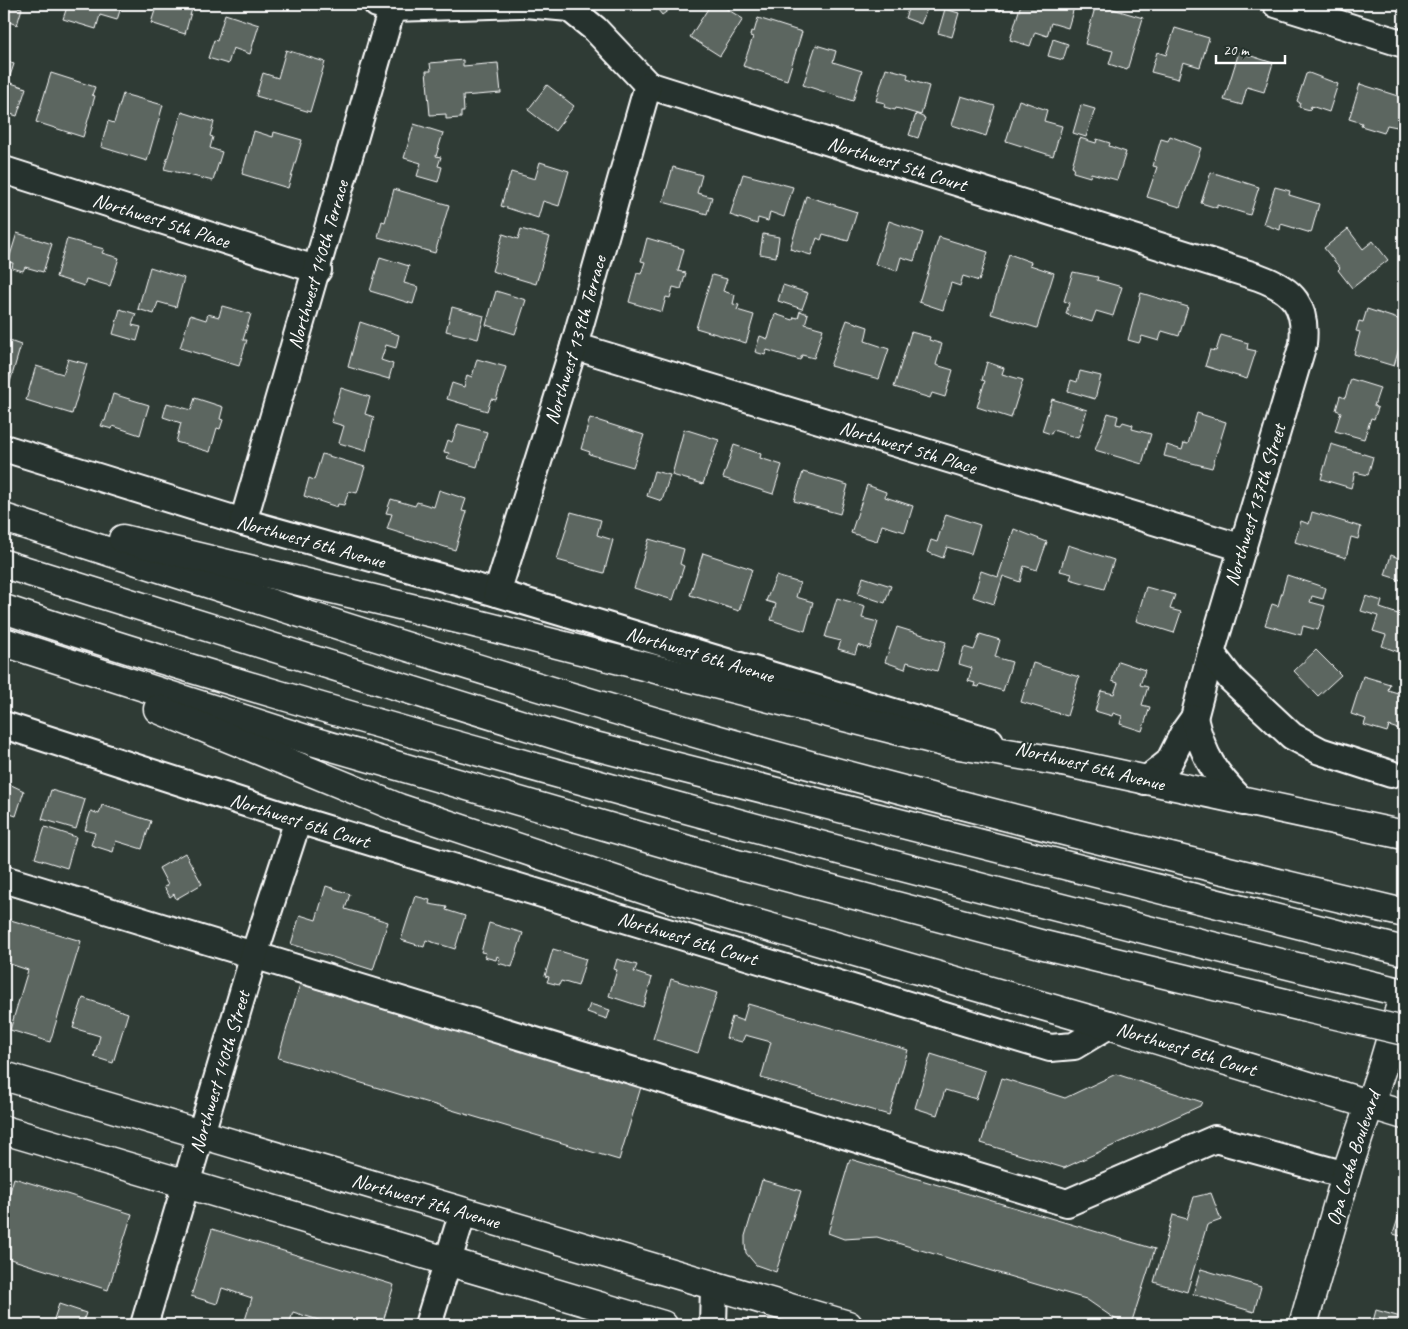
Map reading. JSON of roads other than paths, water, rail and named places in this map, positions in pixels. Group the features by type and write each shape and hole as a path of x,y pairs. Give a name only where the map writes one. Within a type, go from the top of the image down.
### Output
{"main road":[{"path":"4,511 456,619 947,743 1062,762"},
{"path":"4,518 493,674 737,745 966,808 1404,913"},
{"path":"4,564 576,741 1404,951"},
{"path":"4,609 255,688 682,808 889,864 1404,993"},
{"path":"4,644 312,741 733,863 1044,945 1404,1031"},
{"path":"4,644 399,808 678,901 1109,1025"},
{"name":"Northwest 6th Avenue","path":"1062,762 1404,835"},
{"name":"Opa Locka Boulevard","path":"1303,1325 1346,1175 1404,993"},
{"name":"Northwest 6th Court","path":"1109,1025 1369,1106 1404,1115"},
{"name":"Northwest 7th Avenue","path":"4,1076 848,1325"},
{"path":"4,1130 663,1325"}],"street":[{"path":"384,6 520,4"},
{"name":"Northwest 5th Court","path":"525,4 570,6 648,84 1258,277 1280,286 1291,294"},
{"path":"1276,4 1404,44"},
{"name":"Northwest 140th Terrace","path":"243,522 318,270 384,6"},
{"name":"Northwest 139th Terrace","path":"497,593 574,346 648,84"},
{"name":"Northwest 5th Place","path":"4,170 318,270"},
{"name":"Northwest 137th Street","path":"1145,781 1169,762 1184,732 1194,718 1211,653 1303,344 1304,319 1301,309 1291,294"},
{"name":"Northwest 5th Place","path":"574,346 1243,548"},
{"name":"Northwest 6th Avenue","path":"4,448 243,522 497,593 1062,762"},
{"path":"1211,653 1237,685 1292,736 1320,751 1391,774"},
{"path":"1194,718 1207,761 1214,772 1243,802"},
{"name":"Northwest 6th Court","path":"4,725 298,820 1050,1048 1074,1046 1109,1025"},
{"name":"Northwest 140th Street","path":"144,1325 254,955 298,820"},
{"path":"4,880 1067,1203 1215,1139 1346,1175"},
{"path":"428,1325 463,1212"},
{"path":"713,1325 714,1286"}]}
